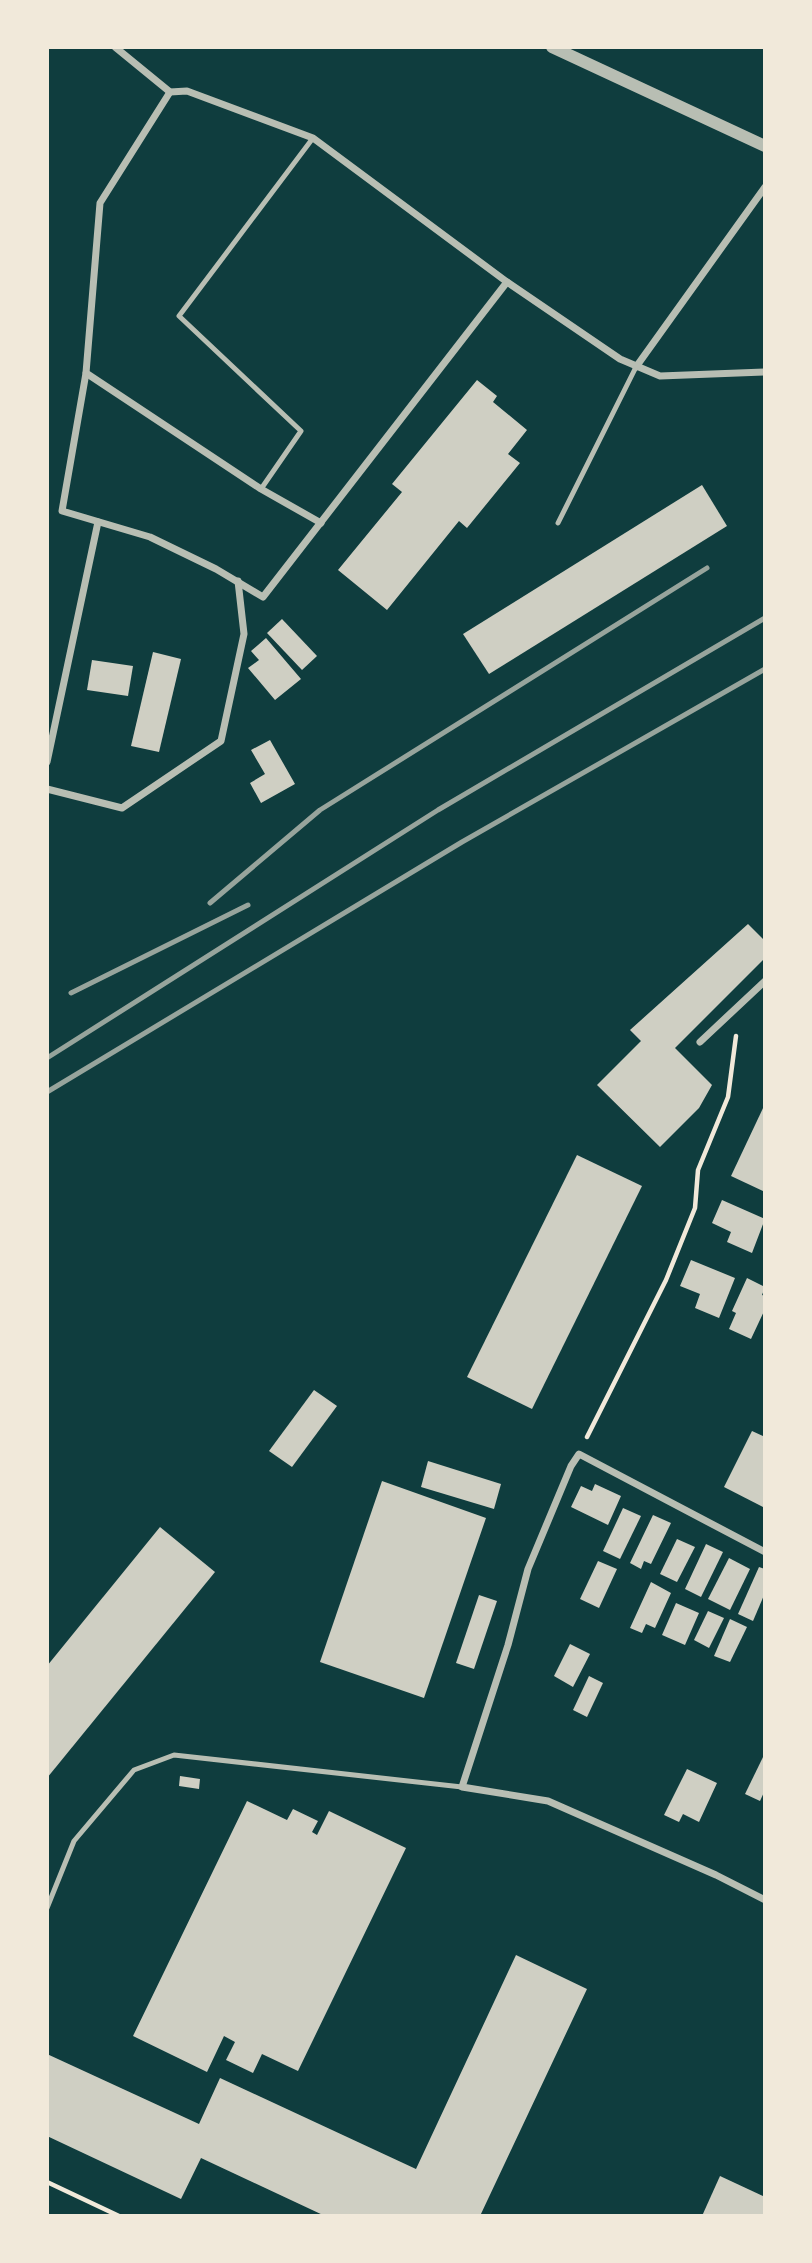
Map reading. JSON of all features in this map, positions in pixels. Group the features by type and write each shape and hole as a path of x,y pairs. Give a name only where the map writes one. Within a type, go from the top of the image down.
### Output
{"street":[{"path":"115,47 170,92 187,91 313,138 507,282 620,359 660,376 765,372"},
{"path":"552,47 765,146"},
{"path":"170,92 100,204 86,373 62,511 149,537 238,581 263,597 507,282"},
{"path":"636,367 765,187"},
{"path":"86,373 261,489 321,523"},
{"path":"47,762 98,522"},
{"path":"47,789 122,808 221,741 244,634 238,581"},
{"path":"700,1042 765,981"},
{"path":"765,1552 579,1454 570,1466 528,1569 508,1645 462,1787 548,1801 716,1875 765,1900"}],"lane":[{"path":"261,489 301,431 179,316 313,138"},
{"path":"558,523 636,367"},
{"path":"47,1908 74,1841 134,1770 174,1755 462,1787"}],"path":[{"path":"579,1454 666,1280 695,1208 698,1170 728,1097 736,1046 737,1007"},
{"path":"47,2182 119,2216"}],"building":[{"path":"477,380 497,396 493,402 527,430 508,454 520,463 467,528 459,521 387,610 338,570 402,492 392,484"},
{"path":"702,485 727,526 489,674 463,634"},
{"path":"282,619 317,656 302,670 267,633"},
{"path":"266,638 301,679 275,700 248,668 259,660 251,651"},
{"path":"153,652 181,659 159,752 131,746"},
{"path":"92,660 133,666 128,696 87,690"},
{"path":"270,740 295,784 261,803 250,783 265,774 251,750"},
{"path":"748,924 765,941 765,958 675,1048 712,1085 699,1108 660,1147 597,1085 641,1041 630,1030"},
{"path":"765,1104 765,1192 731,1176"},
{"path":"577,1155 642,1186 532,1409 467,1377"},
{"path":"722,1200 765,1219 752,1253 727,1242 731,1232 712,1223"},
{"path":"691,1260 735,1278 719,1318 695,1308 700,1294 680,1286"},
{"path":"747,1278 765,1287 762,1295 765,1296 765,1309 751,1339 729,1329 736,1313 732,1311"},
{"path":"314,1390 337,1406 292,1467 269,1451"},
{"path":"752,1431 765,1437 765,1508 724,1487"},
{"path":"428,1461 501,1484 494,1509 421,1487"},
{"path":"382,1481 486,1518 424,1698 320,1662"},
{"path":"595,1484 621,1496 608,1525 571,1507 581,1486 592,1491"},
{"path":"623,1508 641,1516 620,1559 603,1551"},
{"path":"653,1515 671,1523 651,1564 644,1561 641,1569 630,1563"},
{"path":"160,1527 215,1572 47,1778 47,1666"},
{"path":"677,1539 695,1547 677,1582 660,1574"},
{"path":"706,1544 723,1552 701,1597 685,1589"},
{"path":"729,1558 750,1569 730,1610 708,1599"},
{"path":"598,1561 617,1569 599,1608 580,1599"},
{"path":"759,1567 765,1569 765,1593 753,1621 738,1614"},
{"path":"651,1582 671,1593 655,1628 646,1624 642,1633 630,1628"},
{"path":"479,1595 497,1601 474,1669 456,1663"},
{"path":"676,1603 699,1613 685,1645 662,1635"},
{"path":"708,1611 724,1618 709,1648 694,1640"},
{"path":"730,1619 747,1627 730,1662 714,1656"},
{"path":"570,1644 590,1654 573,1687 554,1676"},
{"path":"589,1676 603,1683 587,1717 573,1710"},
{"path":"765,1753 765,1790 760,1801 745,1794"},
{"path":"687,1769 717,1783 699,1822 683,1814 679,1822 664,1815"},
{"path":"180,1776 200,1779 199,1789 179,1786"},
{"path":"247,1801 287,1820 293,1809 318,1821 312,1832 317,1835 329,1811 406,1848 298,2071 262,2054 253,2073 226,2060 235,2042 224,2036 207,2072 133,2036"},
{"path":"516,1955 587,1989 480,2216 325,2216 201,2158 181,2199 47,2136 47,2054 199,2124 220,2078 416,2169"},
{"path":"720,2176 765,2197 765,2216 702,2216"}],"railway":[{"path":"210,903 320,810 707,568"},
{"path":"47,1058 438,810 765,618"},
{"path":"47,1092 462,842 765,669"},
{"path":"71,993 248,905"}]}
